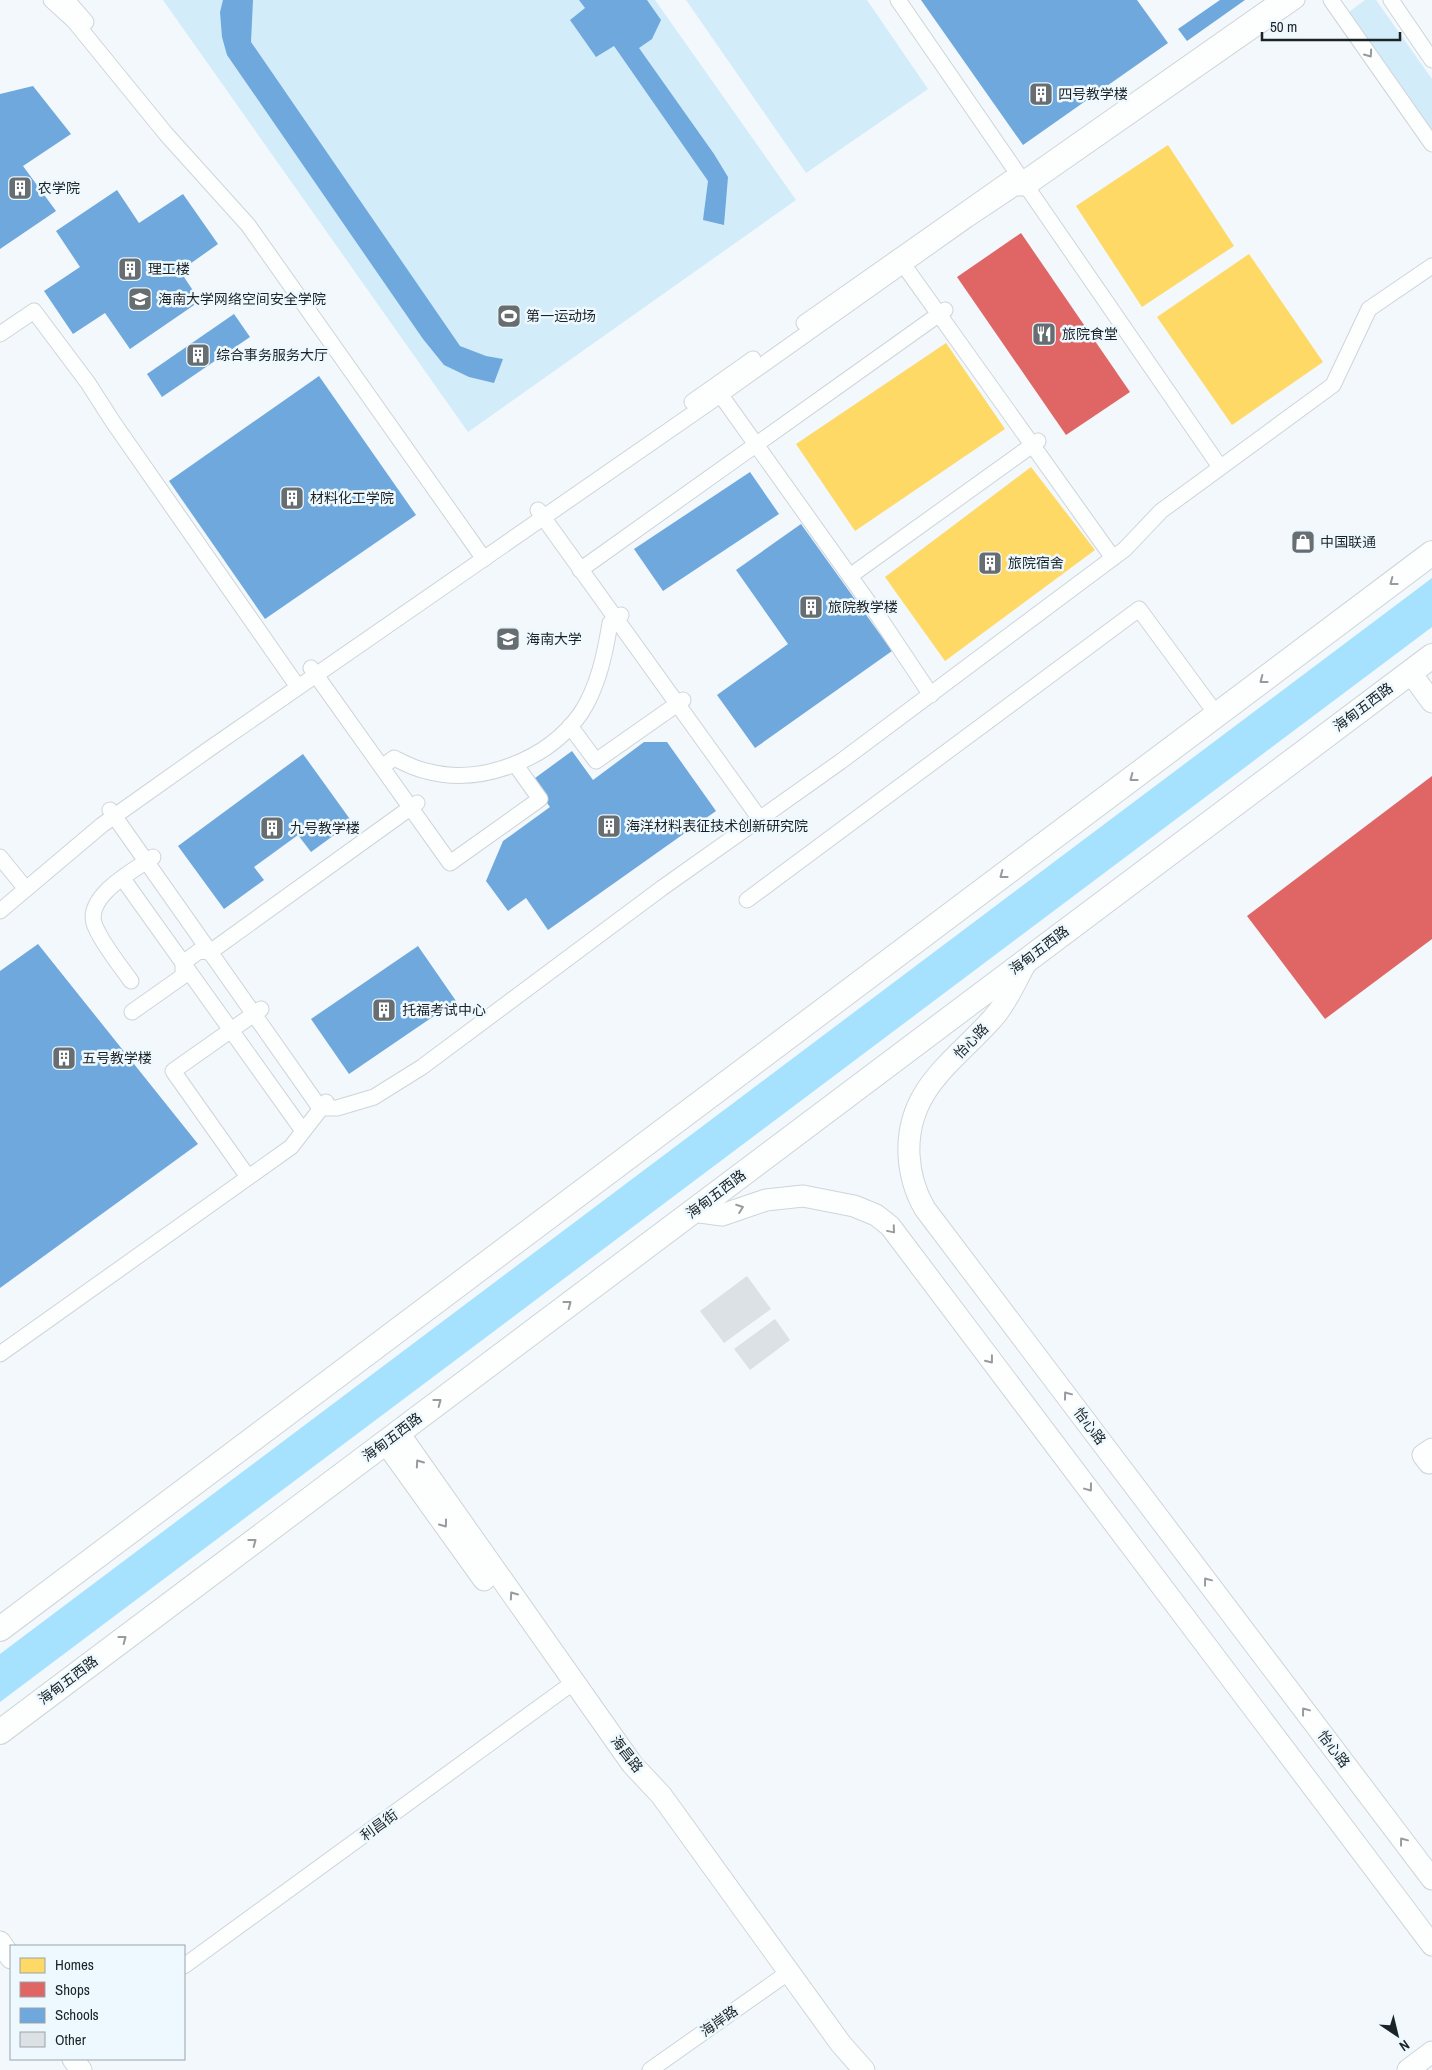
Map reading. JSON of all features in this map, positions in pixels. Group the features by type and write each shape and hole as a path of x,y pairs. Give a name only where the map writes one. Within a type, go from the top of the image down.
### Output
{"main road":[{"path":"0,1629 1432,553"},
{"name":"海甸五西路","path":"0,1732 1420,665"}],"street":[{"path":"51,0 74,21 166,134 248,225 484,553"},
{"path":"67,0 174,131 255,223 484,553"},
{"path":"898,0 1221,462"},
{"path":"906,0 1027,182"},
{"path":"1027,182 1278,0"},
{"path":"0,902 24,886 116,811 295,684 720,389 904,258 1009,179 1027,182 1297,0"},
{"path":"1331,0 1432,144"},
{"path":"1391,0 1432,60"},
{"path":"904,258 1114,554"},
{"path":"0,1354 246,1174 301,1128 321,1102 345,1100 370,1091 415,1064 652,887 761,814 1114,554 1156,509 1326,383 1333,372 1363,304 1432,258"},
{"path":"1221,462 1333,385 1369,309 1432,266"},
{"path":"0,334 34,311 88,383 113,422 295,684"},
{"path":"585,571 944,316"},
{"path":"720,389 851,572 931,690"},
{"path":"851,572 1033,441"},
{"path":"544,512 761,814"},
{"path":"747,900 1139,609 1217,715"},
{"path":"385,765 394,758 425,771 444,775 490,772 515,764 544,748 570,726 581,712 596,683 610,623 619,617"},
{"path":"1420,665 1432,688"},
{"path":"1420,665 1432,702"},
{"path":"316,670 416,809 456,859 540,799 515,764"},
{"path":"570,726 596,761 680,702"},
{"path":"183,963 199,951 216,953 416,809"},
{"path":"116,811 321,1102"},
{"path":"0,857 24,886"},
{"path":"131,981 101,938 93,919 96,903 101,895 150,859"},
{"path":"123,879 301,1128"},
{"path":"0,911 24,886"},
{"name":"怡心路","path":"1029,957 995,1016 943,1068 916,1106 910,1131 909,1151 911,1176 916,1191 925,1209 1432,1879"},
{"path":"132,1012 183,976 183,963"},
{"path":"246,1174 173,1071 257,1012"},
{"path":"0,1346 246,1174"},
{"path":"693,1212 722,1215 766,1200 803,1196 854,1206 876,1215 890,1226 1432,1945"},
{"name":"海昌路","path":"391,1437 569,1686 632,1764 661,1794 848,2070"},
{"path":"1432,1449 1423,1455 1428,1463 1432,1461"},
{"name":"利昌街","path":"185,1965 569,1686"},
{"path":"0,1942 10,1957"},
{"path":"0,1959 10,1973"},
{"name":"海昌路","path":"785,1975 864,2070"},
{"name":"海岸路","path":"650,2070 785,1975"},
{"path":"1408,2070 1432,2052"},
{"path":"1428,2070 1432,2067"}],"shaded area":[{"name":"第一运动场","path":"163,0 655,0 796,200 468,432"},
{"path":"686,0 867,0 928,89 806,173"},
{"path":"1365,0 1376,0 1432,79 1432,137 1345,15"}],"water":[{"path":"1432,578 1432,627 0,1702 0,1654"}],"building: Homes":[{"path":"1168,145 1234,246 1142,307 1076,206"},
{"path":"1249,254 1323,362 1232,425 1157,317"},
{"path":"946,343 1005,429 855,531 796,444"},
{"name":"旅院宿舍","path":"1031,467 1095,550 945,661 885,577"}],"building: Shops":[{"name":"旅院食堂","path":"1021,233 1130,392 1066,435 957,277"},
{"path":"1432,776 1432,939 1325,1019 1247,916"}],"building: Schools":[{"path":"223,0 253,0 251,42 460,346 486,356 503,359 494,383 469,377 444,365 423,339 227,55 222,37 220,12"},
{"path":"579,0 647,0 661,20 652,39 639,48 714,154 728,177 724,225 703,220 708,181 614,46 596,57 570,20 585,8"},
{"name":"四号教学楼","path":"921,0 1137,0 1168,43 1023,145"},
{"path":"1220,0 1245,0 1187,41 1178,29"},
{"name":"农学院","path":"33,86 71,134 23,166 56,211 0,249 0,94"},
{"name":"理工楼","path":"117,190 139,223 183,194 218,244 180,271 200,301 130,349 105,313 73,334 44,291 80,267 56,231"},
{"name":"综合事务服务大厅","path":"234,314 250,337 162,397 147,374"},
{"name":"材料化工学院","path":"319,376 416,515 265,619 169,481"},
{"path":"750,472 779,514 663,591 634,549"},
{"name":"旅院教学楼","path":"801,524 892,651 755,748 717,695 788,644 736,570"},
{"name":"海洋材料表征技术创新研究院","path":"644,742 667,742 716,811 548,930 526,898 508,911 486,881 503,841 550,807 531,781 572,751 593,780"},
{"name":"九号教学楼","path":"303,754 352,822 311,852 298,835 254,867 264,880 224,909 178,846"},
{"name":"五号教学楼","path":"38,944 198,1144 0,1288 0,971"},
{"name":"托福考试中心","path":"418,946 456,1001 349,1074 311,1019"}],"building: Other":[{"path":"747,1276 771,1309 724,1343 700,1311"},
{"path":"775,1319 790,1340 750,1370 734,1349"}],"place":[{"name":"四号教学楼","path":"1041,94"},
{"name":"农学院","path":"20,188"},
{"name":"理工楼","path":"130,269"},
{"name":"海南大学网络空间安全学院","path":"140,299"},
{"name":"第一运动场","path":"509,316"},
{"name":"旅院食堂","path":"1044,334"},
{"name":"综合事务服务大厅","path":"198,355"},
{"name":"材料化工学院","path":"292,498"},
{"name":"中国联通","path":"1303,542"},
{"name":"旅院宿舍","path":"990,563"},
{"name":"旅院教学楼","path":"811,607"},
{"name":"海南大学","path":"508,639"},
{"name":"海洋材料表征技术创新研究院","path":"609,826"},
{"name":"九号教学楼","path":"272,828"},
{"name":"托福考试中心","path":"384,1010"},
{"name":"五号教学楼","path":"64,1058"}]}
